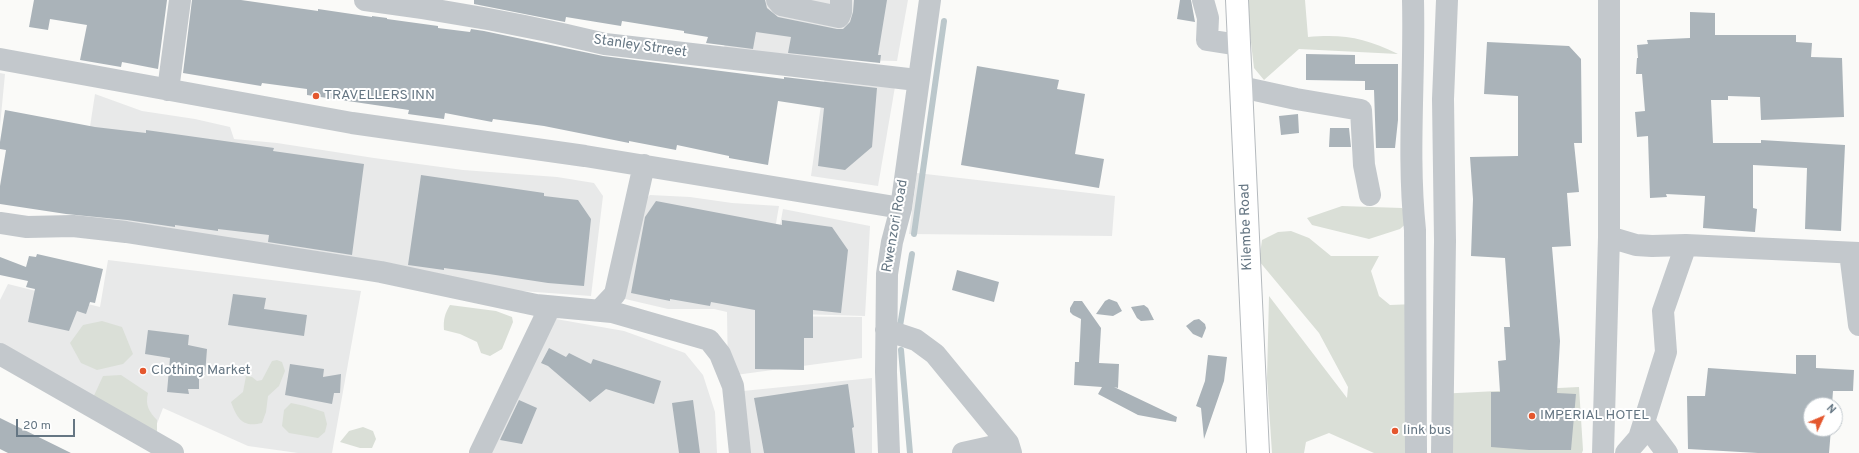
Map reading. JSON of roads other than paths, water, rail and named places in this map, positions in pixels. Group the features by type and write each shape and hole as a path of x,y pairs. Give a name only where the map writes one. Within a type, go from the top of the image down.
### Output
{"main road":[{"name":"Kilembe Road","path":"1237,0 1258,453"}],"street":[{"path":"168,90 180,0"},
{"name":"Stanley Strreet","path":"365,0 478,18 563,34 605,44 917,80"},
{"path":"777,0 781,5 839,17 841,12 841,0"},
{"name":"Rwenzori Road","path":"890,453 886,330 887,274 892,242 901,208 917,80 930,0"},
{"path":"1203,0 1208,18 1207,40 1239,45"},
{"path":"1413,0 1414,32 1411,97 1411,198 1415,230 1416,453"},
{"path":"1442,453 1445,241 1443,99 1447,0"},
{"path":"1603,453 1609,237 1609,0"},
{"path":"0,59 352,123 644,166 901,208"},
{"path":"1241,87 1296,99 1361,110 1364,165 1370,195"},
{"path":"599,311 615,294 644,166"},
{"path":"0,223 27,227 73,226 126,232 381,272 550,307 612,312 710,340 720,354 732,386 740,453"},
{"path":"1609,237 1636,245 1686,245 1854,253 1859,325"},
{"path":"1626,453 1639,438 1666,352 1663,311 1686,245"},
{"path":"615,294 625,316"},
{"path":"480,453 550,307"},
{"path":"886,330 916,340 935,354 1010,448"},
{"path":"0,354 173,453"},
{"path":"1644,422 1668,453"},
{"path":"963,453 1010,448"}],"waterway":[{"path":"914,234 944,21"},
{"path":"900,326 912,254"},
{"path":"901,350 910,453"}],"place":[{"name":"TRAVELLERS INN","path":"316,96"},
{"name":"Clothing Market","path":"143,371"},
{"name":"IMPERIAL HOTEL","path":"1532,416"},
{"name":"link bus","path":"1395,431"}]}
